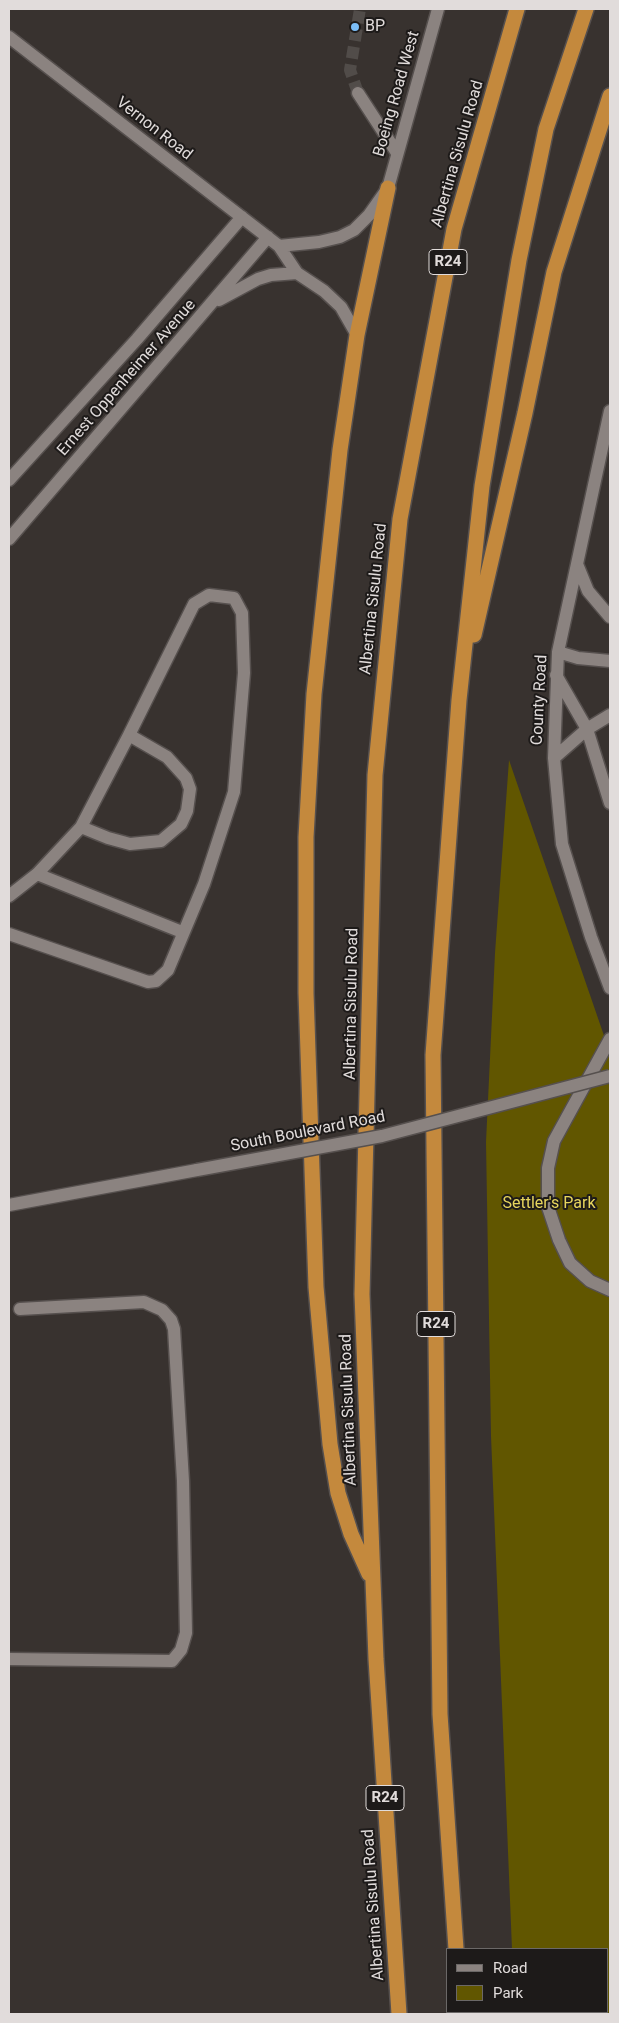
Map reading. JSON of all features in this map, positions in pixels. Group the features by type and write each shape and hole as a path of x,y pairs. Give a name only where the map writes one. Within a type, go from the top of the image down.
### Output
{"highway":[{"name":"Albertina Sisulu Road","path":"399,2014 373,1582 362,1294 375,775 400,519 454,229 517,9"},
{"name":"R24","path":"456,1948 440,1714 434,1055 459,700 482,486 519,260 546,129 586,9"},
{"path":"459,700 525,413 554,272 610,96"},
{"path":"373,1582 351,1534 338,1493 330,1444 316,1286 306,993 306,837 314,694 340,450 357,335 388,188"}],"street":[{"name":"Boeing Road West","path":"388,188 438,9"},
{"name":"Vernon Road","path":"9,37 279,246 297,273"},
{"path":"358,93 397,153"},
{"path":"279,246 340,238 354,230 369,215 388,188"},
{"name":"Ernest Oppenheimer Avenue","path":"9,480 137,339 242,217"},
{"name":"Ernest Oppenheimer Avenue","path":"9,539 213,304 268,237"},
{"path":"213,304 258,279 271,275 297,273 324,291 341,307 357,335"},
{"name":"County Road","path":"610,411 558,652 554,758 562,844 591,937 610,988"},
{"path":"577,564 588,591 610,616"},
{"path":"9,896 37,874 81,827 194,604 210,595 234,598 242,613 244,673 234,792 204,884 182,932 168,970 156,981 148,982 9,934"},
{"path":"558,652 578,658 610,661"},
{"path":"556,675 587,729 610,803"},
{"path":"554,758 587,729 610,716"},
{"path":"81,827 123,842 150,844 162,841 181,824 189,799 190,789 186,778 167,757 129,734"},
{"path":"37,874 182,932"},
{"path":"610,1039 554,1141 548,1168 548,1207 559,1240 570,1263 590,1281 610,1290"},
{"name":"South Boulevard Road","path":"10,1206 382,1136 610,1076"},
{"path":"9,1659 172,1661 181,1650 186,1633 183,1481 174,1329 171,1320 162,1310 144,1302 20,1309"}],"green space":[{"name":"Settler's Park","path":"509,760 610,1053 610,2014 514,2014 609,2013 609,1948 512,1948 491,1436 486,1142 495,953"}],"tunnel":[{"path":"358,93 350,70 360,9"}],"place":[{"name":"BP","path":"355,27"}]}
